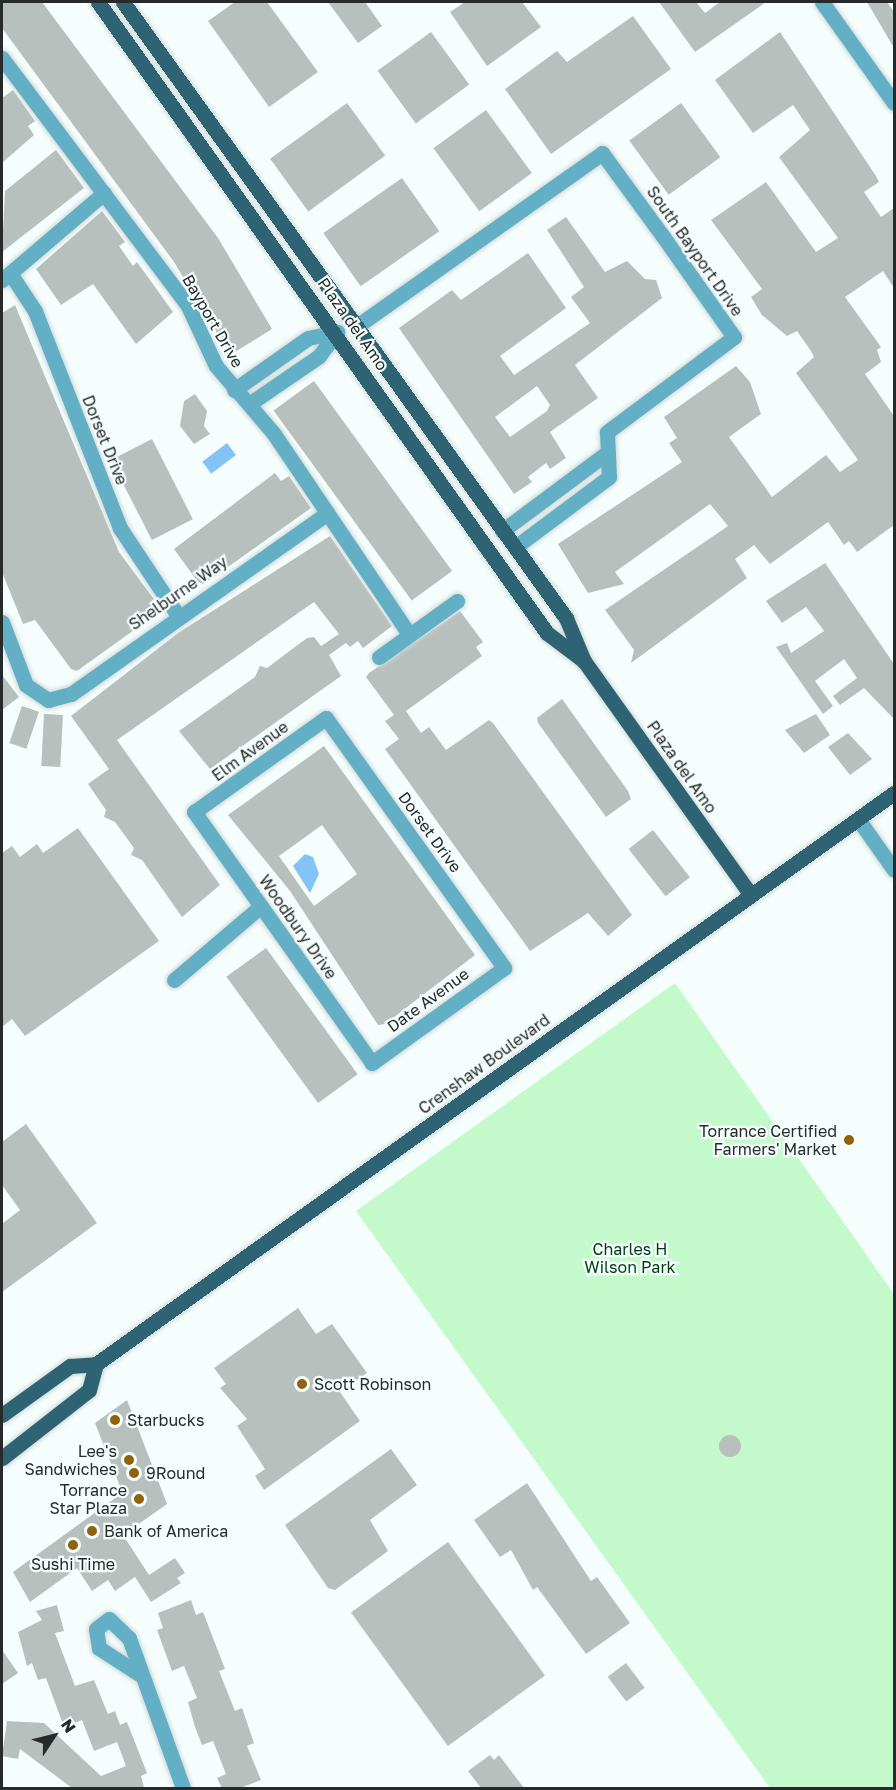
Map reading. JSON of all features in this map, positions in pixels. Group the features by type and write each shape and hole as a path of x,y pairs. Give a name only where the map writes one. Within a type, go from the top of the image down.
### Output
{"main road":[{"name":"Plaza del Amo","path":"98,2 339,335 547,633 584,661"},
{"name":"Plaza del Amo","path":"123,2 363,322 502,531 566,618 584,661 750,894"},
{"path":"133,50 149,37"},
{"path":"339,335 363,322"},
{"path":"496,561 515,547"},
{"name":"Crenshaw Boulevard","path":"2,1415 70,1366 96,1364 894,793"},
{"path":"2,1458 89,1390 96,1364"}],"street":[{"path":"822,2 894,103"},
{"name":"Bayport Drive","path":"4,68 104,192 188,306 234,390 249,404 328,513 410,634"},
{"name":"South Bayport Drive","path":"363,322 602,153 734,337 607,432 609,477 515,547"},
{"path":"6,276 104,192"},
{"name":"Dorset Drive","path":"6,276 35,311 120,528 177,614"},
{"path":"234,390 308,338 339,335"},
{"path":"249,404 319,356 339,335"},
{"path":"272,364 283,381"},
{"path":"502,531 608,452"},
{"name":"Shelburne Way","path":"2,622 26,685 48,700 71,694 177,614 328,513"},
{"path":"379,657 457,601"},
{"name":"Dorset Drive","path":"326,718 504,968"},
{"name":"Elm Avenue","path":"194,812 326,718"},
{"name":"Woodbury Drive","path":"194,812 372,1063"},
{"path":"858,819 894,870"},
{"path":"174,980 261,906"},
{"name":"Date Avenue","path":"372,1063 504,968"},
{"path":"139,1674 183,1788"}],"green space":[{"name":"Charles H Wilson Park","path":"675,983 894,1294 894,1788 770,1788 356,1211"}],"water":[{"path":"227,443 236,455 211,474 202,462"},
{"path":"305,854 313,857 319,874 310,893 293,866"}],"building":[{"path":"2,2 42,2 218,238 272,329 230,355 174,262 2,28"},
{"path":"235,2 267,2 318,72 269,107 208,21"},
{"path":"328,2 365,2 382,26 358,43"},
{"path":"465,2 522,2 541,27 487,66 450,12"},
{"path":"659,2 696,2 705,13 720,2 766,2 695,52"},
{"path":"867,2 887,2 894,12 894,48"},
{"path":"633,16 671,69 551,154 505,89 557,51 567,62"},
{"path":"431,32 469,85 416,123 378,71"},
{"path":"780,32 876,176 879,182 864,192 881,217 894,208 894,288 883,271 845,297 881,347 877,350 881,362 865,374 894,416 894,525 857,552 849,541 844,545 828,522 770,564 754,545 735,559 747,578 631,663 634,650 605,610 728,526 710,504 615,572 624,584 588,593 558,544 682,462 669,443 677,438 664,417 736,366 750,382 761,414 729,437 772,497 826,455 840,472 858,460 796,373 814,357 811,351 797,331 787,336 762,315 751,297 762,289 711,220 766,182 816,252 838,238 779,157 810,130 793,105 753,133 715,80"},
{"path":"13,90 35,121 28,126 34,135 2,163 2,98"},
{"path":"347,103 385,156 308,211 270,159"},
{"path":"681,103 720,157 669,195 629,141"},
{"path":"486,110 532,173 479,211 433,148"},
{"path":"56,150 84,188 2,252 5,191"},
{"path":"402,178 439,231 361,286 323,233"},
{"path":"102,211 125,242 119,246 133,266 137,262 173,312 136,344 93,284 61,305 36,269"},
{"path":"566,217 605,272 627,261 645,279 656,280 662,298 575,365 598,398 550,432 566,458 550,469 546,463 528,477 532,482 514,494 399,328 452,290 461,300 528,253 566,308 500,356 514,375 590,323 571,297 584,287 547,230","holes":["537,386 550,405 547,411 510,437 495,417"]},
{"path":"15,305 119,552 162,610 77,671 71,669 35,620 23,624 2,572 2,313"},
{"path":"314,381 452,571 412,601 274,410"},
{"path":"195,394 207,411 204,426 210,434 194,444 180,426 184,401"},
{"path":"152,439 193,519 152,540 111,460"},
{"path":"275,473 281,481 289,476 311,508 204,584 198,582 174,549"},
{"path":"330,536 392,626 363,648 358,641 350,647 346,643 329,655 341,676 210,769 179,731 255,677 260,666 267,668 307,638 314,637 321,646 339,634 314,602 117,740 220,885 182,917 142,860 131,855 134,848 115,822 104,817 106,810 88,784 109,769 71,716 178,633"},
{"path":"825,563 894,664 894,719 864,688 840,705 833,696 857,678 844,659 815,681 833,706 823,714 776,647 787,643 791,653 824,631 806,607 782,623 766,601"},
{"path":"460,611 483,642 476,647 482,656 406,711 421,733 429,727 446,750 489,720 493,723 632,915 608,936 588,913 530,951 385,749 399,739 385,721 394,715 366,677"},
{"path":"2,675 19,697 2,710"},
{"path":"562,699 628,791 631,799 606,817 538,723 537,718"},
{"path":"22,706 39,712 26,749 9,743"},
{"path":"44,714 63,715 60,767 41,766"},
{"path":"816,714 830,735 804,753 785,730"},
{"path":"848,733 872,759 850,775 828,747"},
{"path":"324,746 475,955 385,1024 378,1025 290,891 228,815","holes":["322,825 357,874 314,906 279,856"]},
{"path":"78,828 159,941 25,1036 12,1019 2,1027 2,853 12,846 20,857 37,844 43,853"},
{"path":"653,830 690,877 666,896 629,849"},
{"path":"266,948 358,1074 318,1103 226,977"},
{"path":"26,1124 97,1223 2,1292 2,1224 20,1210 2,1185 2,1142"},
{"path":"298,1308 316,1334 332,1324 367,1373 340,1392 360,1421 264,1490 255,1476 265,1469 237,1426 247,1419 220,1388 226,1384 214,1368"},
{"name":"Torrance Star Plaza","path":"127,1400 167,1504 123,1535 149,1575 175,1558 185,1573 177,1578 181,1583 151,1602 135,1577 115,1591 108,1580 92,1591 77,1568 30,1602 13,1572 118,1496 121,1489 95,1423"},
{"path":"730,1435 740,1442 741,1446 734,1456 730,1457 720,1450 719,1446 726,1436"},
{"path":"391,1449 417,1485 370,1520 388,1551 335,1590 328,1588 285,1525"},
{"path":"527,1483 591,1581 597,1577 630,1623 586,1654 537,1587 533,1590 511,1550 500,1557 474,1520"},
{"path":"448,1542 545,1675 448,1746 351,1613"},
{"path":"191,1600 196,1615 203,1612 225,1669 219,1671 235,1711 242,1708 254,1743 247,1746 261,1780 240,1788 222,1788 217,1778 226,1774 213,1741 202,1745 195,1727 188,1702 197,1698 184,1666 172,1671 157,1630 163,1628 158,1613"},
{"path":"57,1605 64,1631 55,1633 75,1686 94,1680 108,1714 115,1711 120,1725 127,1722 147,1773 141,1776 144,1788 72,1788 20,1749 18,1759 2,1756 7,1721 44,1723 101,1776 126,1766 117,1742 94,1751 82,1720 64,1727 46,1678 38,1680 32,1663 27,1666 18,1632 42,1620 36,1611"},
{"path":"2,1650 18,1673 2,1684"},
{"path":"626,1663 645,1688 626,1702 608,1677"},
{"path":"490,1755 494,1760 499,1755 524,1788 481,1788 468,1771"}],"place":[{"name":"Torrance Certified Farmers' Market","path":"849,1140"},
{"name":"Scott Robinson","path":"302,1384"},
{"name":"Starbucks","path":"115,1420"},
{"name":"Lee's Sandwiches","path":"129,1460"},
{"name":"9Round","path":"134,1473"},
{"name":"Torrance Star Plaza","path":"139,1499"},
{"name":"Bank of America","path":"92,1531"},
{"name":"Sushi Time","path":"73,1545"}]}
